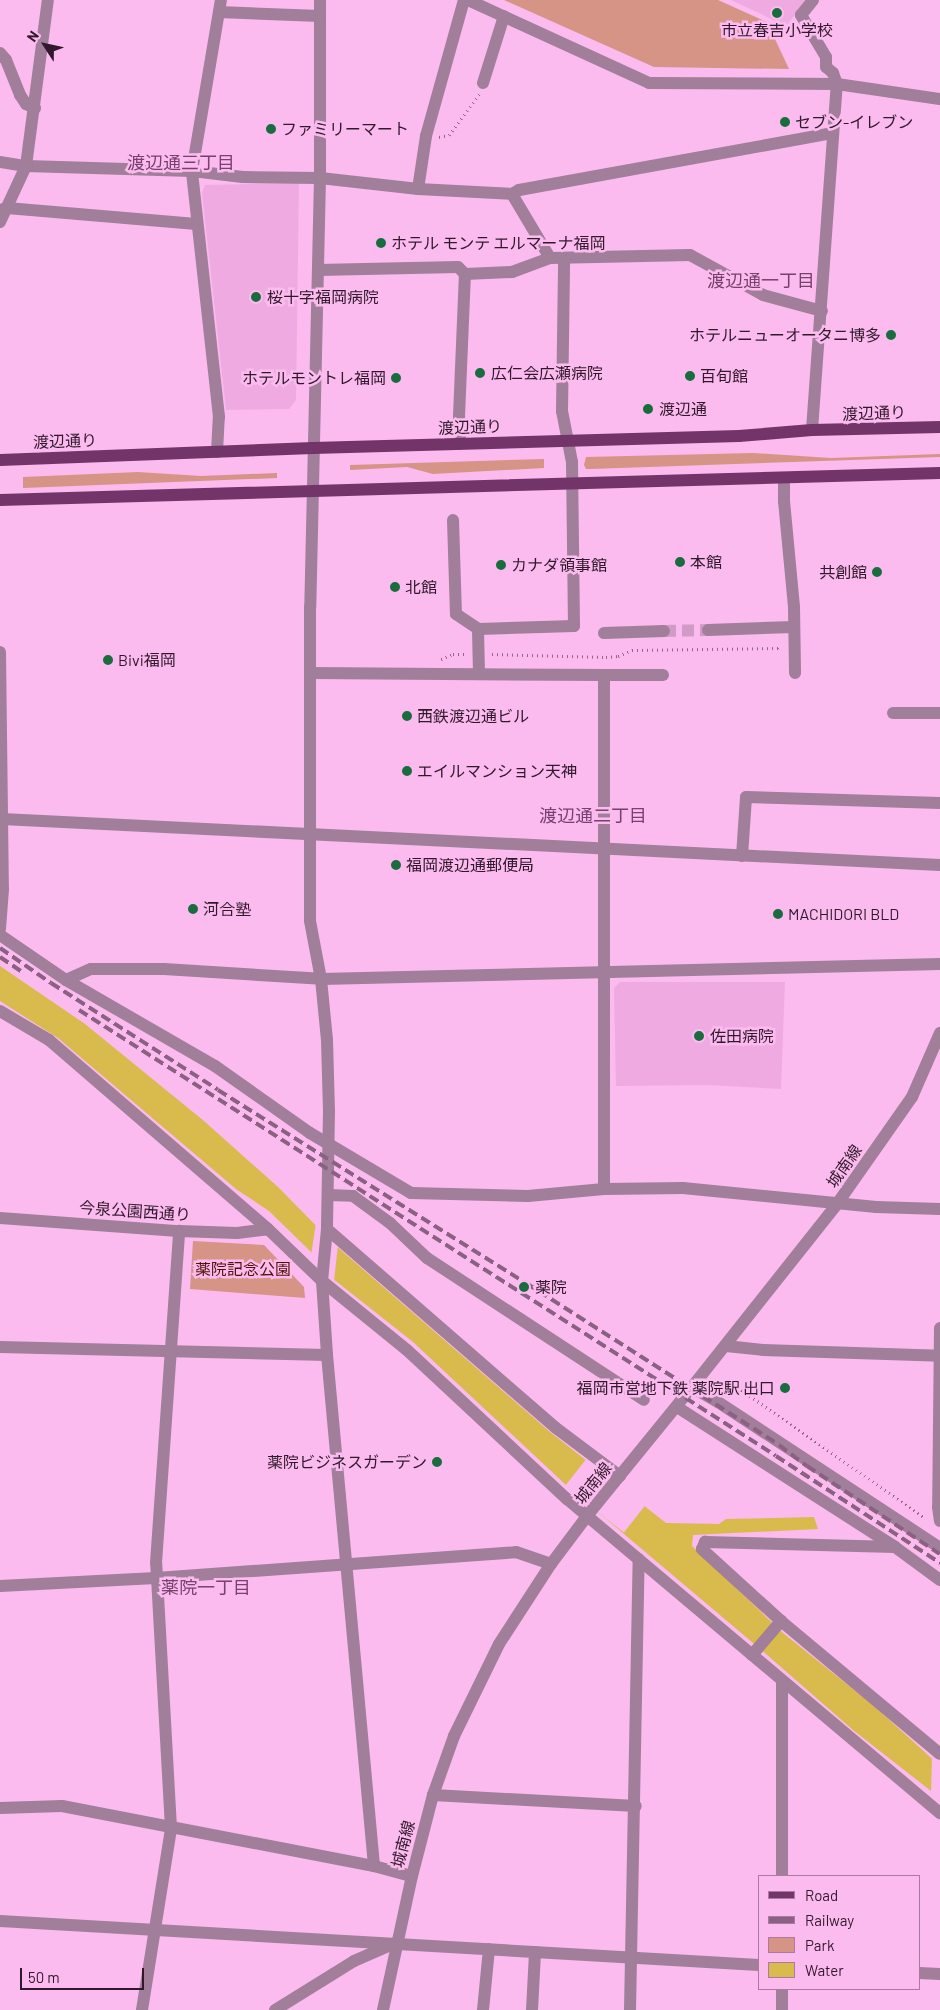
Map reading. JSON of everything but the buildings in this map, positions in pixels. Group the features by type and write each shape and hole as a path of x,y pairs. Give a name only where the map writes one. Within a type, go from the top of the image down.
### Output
{"main road":[{"name":"渡辺通り","path":"0,460 313,448 739,436 812,430 940,427"},
{"path":"0,500 940,473"}],"street":[{"path":"0,222 4,209 26,166 48,0"},
{"path":"320,0 320,178 312,491 310,672 310,921 321,979 327,1040 328,1195 327,1230 322,1275 326,1355 374,1866"},
{"path":"418,188 426,136 464,0"},
{"path":"468,0 649,83 837,84 940,99"},
{"path":"812,430 837,84 833,73 826,67 826,57 801,15 813,0"},
{"path":"217,452 219,418 196,224 192,171 220,6 320,16"},
{"path":"483,84 504,16"},
{"path":"0,53 6,60 20,95 26,104 35,108"},
{"path":"0,162 26,166 192,171 243,177 320,178 418,188 512,194 519,190 832,133"},
{"path":"512,194 550,258"},
{"path":"4,209 196,224"},
{"path":"465,274 512,272 550,258 690,255 762,295 822,311"},
{"path":"453,520 456,614 478,629 574,626 572,462 562,411 564,259"},
{"path":"318,270 458,267 465,274 459,416 460,444"},
{"path":"784,478 789,627 795,673"},
{"path":"708,630 789,627"},
{"path":"478,629 479,674"},
{"path":"604,632 664,630"},
{"path":"0,652 2,819 0,929"},
{"path":"310,672 604,676 663,675"},
{"path":"604,676 604,1189"},
{"path":"893,713 940,712"},
{"path":"742,856 746,798 940,803"},
{"path":"2,819 940,865"},
{"path":"0,935 66,980 215,1066 328,1144 410,1193 528,1196 604,1189 683,1188 796,1198 837,1204 940,1209"},
{"path":"66,980 91,969 155,969 321,979 940,964"},
{"path":"0,1011 49,1040 322,1275 590,1512 639,1559 755,1652 782,1681 940,1813"},
{"name":"城南線","path":"383,2010 412,1876 433,1795 454,1736 499,1644 551,1564 590,1512 726,1346 837,1204 912,1097 940,1033"},
{"path":"328,1195 353,1196 390,1223 427,1258 644,1400"},
{"name":"今泉公園西通り","path":"0,1218 179,1231 237,1233 268,1229"},
{"path":"327,1230 556,1428 618,1478"},
{"path":"142,2010 171,1828 156,1578 179,1231"},
{"path":"939,1513 940,1328"},
{"path":"726,1346 763,1350 940,1356"},
{"path":"0,1347 326,1355"},
{"path":"692,1387 718,1402 940,1548"},
{"path":"677,1407 895,1547 940,1580"},
{"path":"895,1547 705,1542 702,1549 779,1622 940,1754"},
{"path":"0,1586 156,1578 516,1552 551,1564"},
{"path":"630,2010 636,1806 639,1559"},
{"path":"755,1652 779,1622"},
{"path":"782,1681 782,1875"},
{"path":"433,1795 636,1806"},
{"path":"0,1808 62,1806 374,1866 412,1876"},
{"path":"0,1921 398,1942 758,1965"},
{"path":"275,2010 354,1961 398,1942"},
{"path":"483,2010 488,1949"},
{"path":"532,2010 535,1952"},
{"path":"920,1973 940,1974"},
{"path":"782,1990 782,2010"}],"path":[{"path":"426,136 449,135 476,98 483,84"},
{"path":"436,661 453,654 537,653 572,657 606,657 618,656 632,650 778,648 785,642 789,627"},
{"path":"733,1384 924,1518 939,1513"}],"shaded area":[{"name":"市立春吉小学校","path":"731,0 807,0 786,26"},
{"name":"桜十字福岡病院","path":"299,183 296,400 289,409 226,410 202,193 205,185"},
{"name":"佐田病院","path":"620,982 785,982 781,1089 709,1085 616,1086 614,988"}],"green space":[{"path":"504,0 718,0 767,22 789,69 654,67"},
{"path":"753,453 831,458 940,454 940,457 591,469 586,469 584,465 586,457"},
{"path":"544,459 544,468 433,474 407,467 350,470 350,465"},
{"path":"138,472 201,476 277,473 277,478 23,488 23,477"},
{"name":"薬院記念公園","path":"193,1241 264,1245 304,1287 305,1298 190,1289"}],"water":[{"path":"0,966 85,1024 204,1121 278,1187 335,1245 550,1432 666,1523 719,1524 726,1519 814,1517 818,1529 693,1535 692,1546 783,1633 874,1706 940,1766 940,1798 853,1730 566,1485 413,1342 332,1278 311,1252 269,1211 236,1189 58,1038 0,1001"}],"pier":[{"path":"316,1222 338,1245 334,1281 311,1256"},
{"path":"587,1458 646,1504 624,1533 565,1486"},
{"path":"932,1756 940,1763 940,1800 931,1793"}],"tunnel":[{"path":"664,631 708,630"}],"railway":[{"path":"0,948 218,1090 526,1283 779,1445 807,1466 940,1554"},
{"path":"0,957 21,971"},
{"path":"79,1010 940,1563"}],"place":[{"name":"市立春吉小学校","path":"777,13"},
{"name":"セブン-イレブン","path":"785,122"},
{"name":"ファミリーマート","path":"271,129"},
{"name":"ホテル モンテ エルマーナ福岡","path":"381,243"},
{"name":"桜十字福岡病院","path":"256,297"},
{"name":"ホテルニューオータニ博多","path":"891,335"},
{"name":"広仁会広瀬病院","path":"480,373"},
{"name":"百旬館","path":"690,376"},
{"name":"ホテルモントレ福岡","path":"396,378"},
{"name":"渡辺通","path":"648,409"},
{"name":"本館","path":"680,562"},
{"name":"カナダ領事館","path":"501,565"},
{"name":"共創館","path":"877,572"},
{"name":"北館","path":"395,587"},
{"name":"Bivi福岡","path":"108,660"},
{"name":"西鉄渡辺通ビル","path":"407,716"},
{"name":"エイルマンション天神","path":"407,771"},
{"name":"福岡渡辺通郵便局","path":"396,865"},
{"name":"河合塾","path":"193,909"},
{"name":"MACHIDORI BLD","path":"778,914"},
{"name":"佐田病院","path":"699,1036"},
{"name":"薬院","path":"524,1287"},
{"name":"福岡市営地下鉄 薬院駅 出口","path":"785,1388"},
{"name":"薬院ビジネスガーデン","path":"437,1462"}],"district":[{"name":"渡辺通三丁目","path":"181,162"},
{"name":"渡辺通一丁目","path":"761,280"},
{"name":"渡辺通二丁目","path":"593,815"},
{"name":"薬院一丁目","path":"206,1587"}]}
